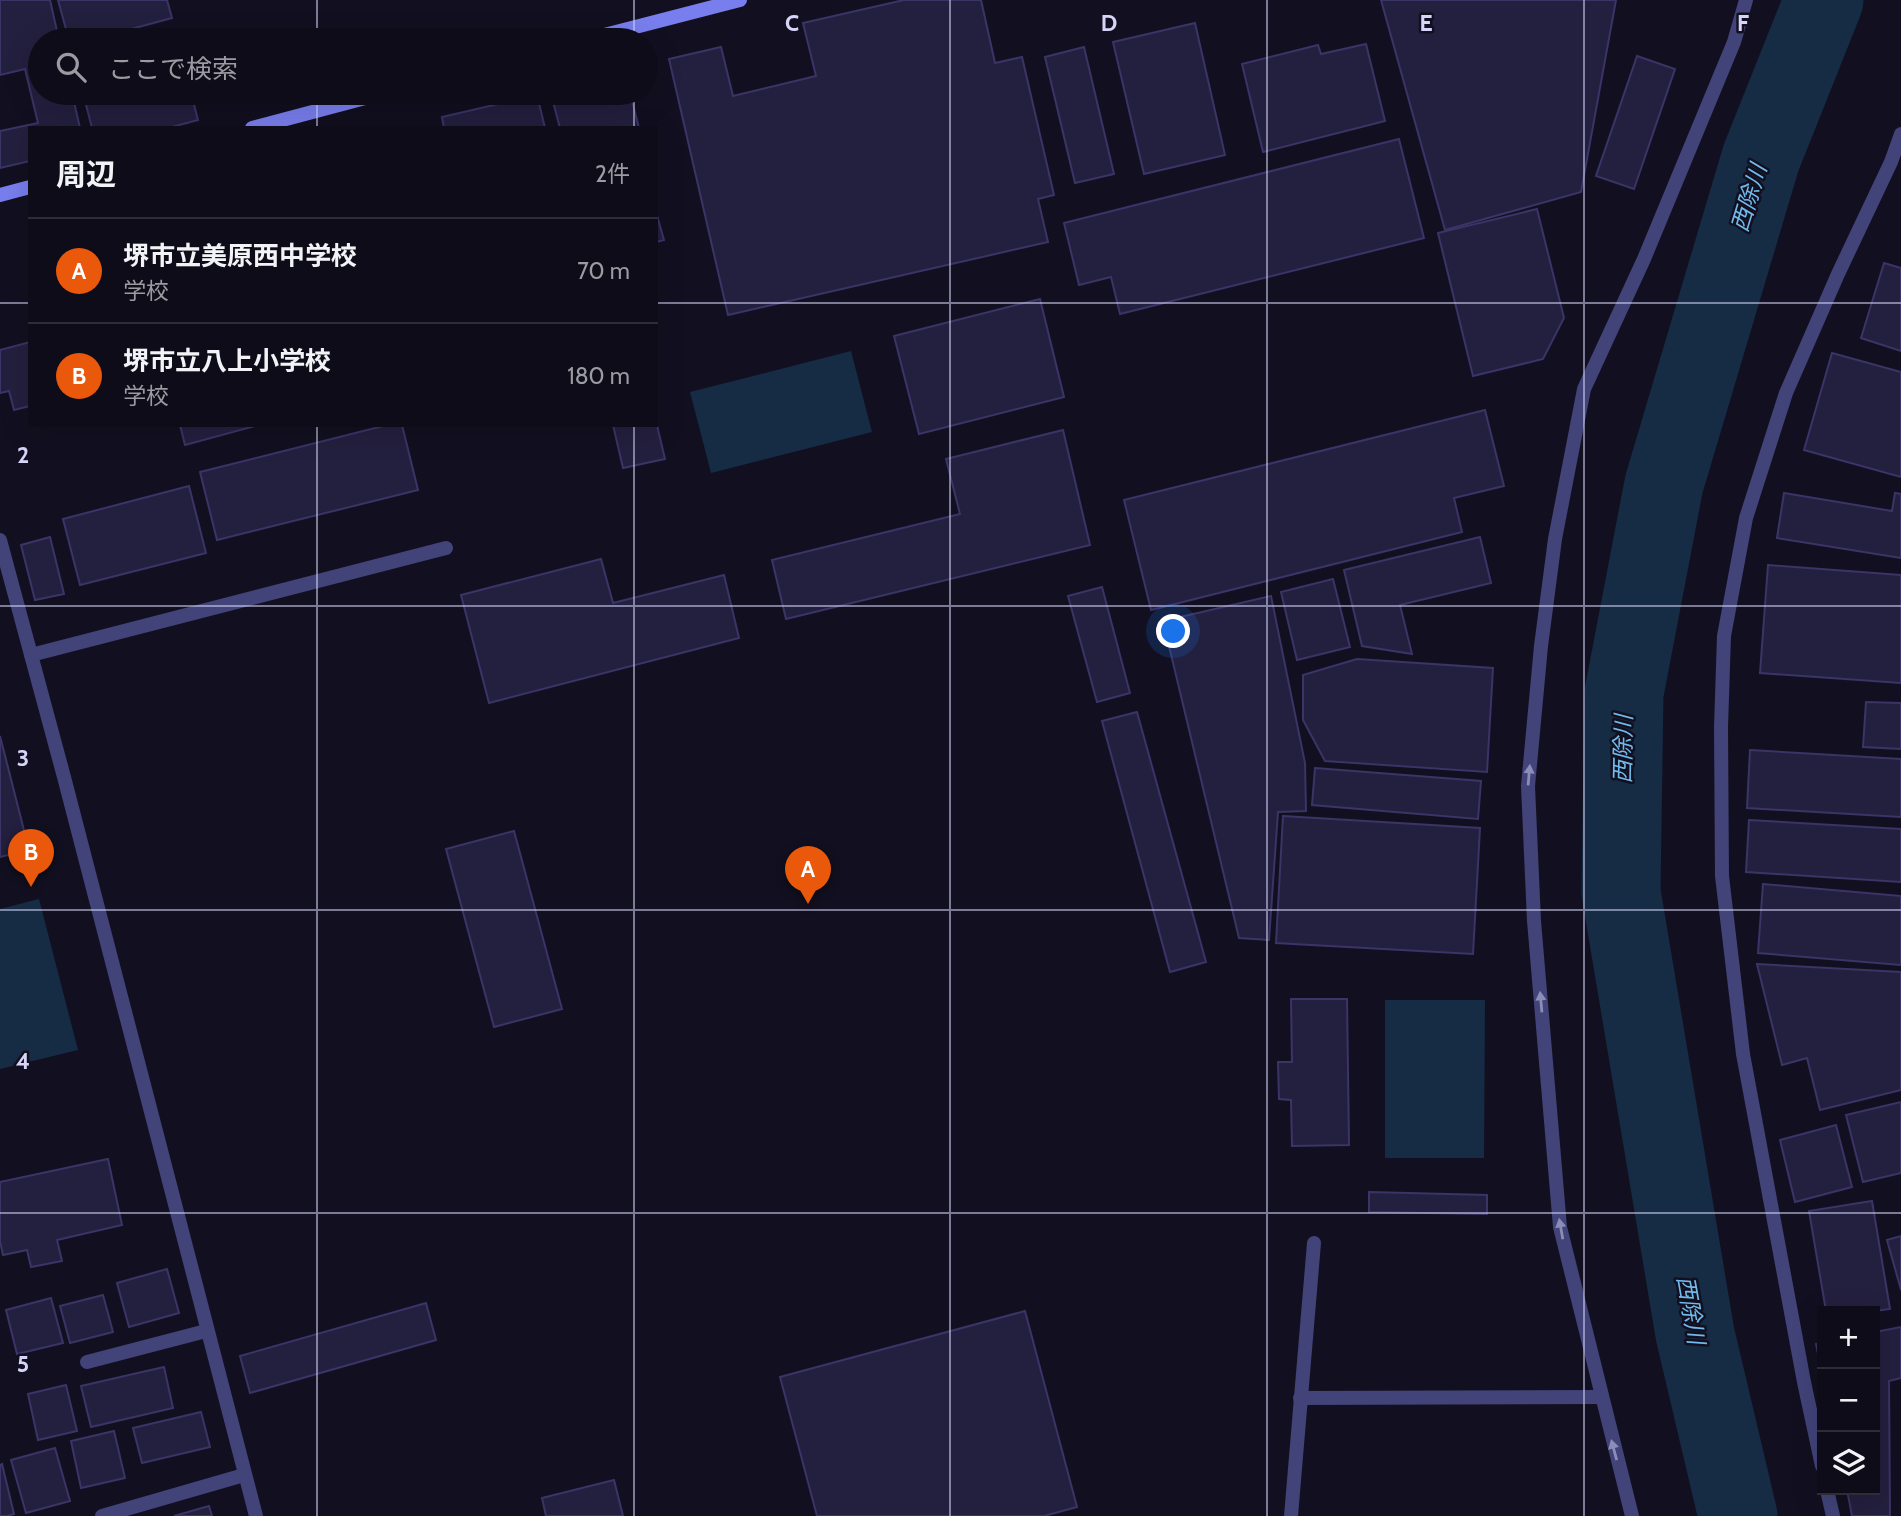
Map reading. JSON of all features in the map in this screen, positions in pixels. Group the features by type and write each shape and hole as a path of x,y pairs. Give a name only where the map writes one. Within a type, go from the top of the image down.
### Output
{"main road":[{"path":"631,28 740,0"},
{"path":"260,126 339,105"},
{"path":"0,195 28,188"}],"street":[{"path":"1632,1516 1560,1227 1534,921 1528,786 1541,646 1555,539 1584,389 1644,259 1734,41 1746,0"},
{"path":"1817,1442 1743,1054 1722,876 1721,727 1724,636 1746,518 1786,393 1891,162 1901,134"},
{"path":"0,540 256,1516"},
{"path":"31,655 446,548"},
{"path":"1291,1516 1314,1243"},
{"path":"87,1363 206,1331"},
{"path":"1300,1398 1601,1397"},
{"path":"102,1516 244,1475"},
{"path":"1829,1495 1833,1516"}],"water":[{"path":"851,351 872,432 711,473 690,392"},
{"path":"39,899 78,1050 0,1069 0,909"},
{"path":"1385,1000 1485,1000 1484,1158 1385,1158"}],"building":[{"path":"0,0 50,0 56,28 28,28 28,81 25,69 0,75"},
{"path":"58,0 167,0 172,18 135,28 66,28"},
{"path":"904,0 981,0 995,63 1022,57 1054,195 1038,199 1048,242 728,315 669,59 721,47 733,96 816,76 803,23"},
{"path":"1381,0 1616,0 1581,192 1445,230"},
{"path":"1195,23 1225,155 1144,174 1113,42"},
{"path":"1366,44 1385,121 1263,152 1242,64 1318,45 1321,54"},
{"path":"1084,47 1114,174 1075,183 1045,57"},
{"path":"1637,56 1675,69 1634,189 1596,176"},
{"path":"34,105 75,105 80,126 28,126 28,161 0,168 0,131 38,123"},
{"path":"86,105 194,105 198,120 176,126 91,126"},
{"path":"494,105 539,105 545,126 444,126 442,117"},
{"path":"554,105 633,105 638,126 559,126"},
{"path":"1399,139 1424,238 1120,314 1111,277 1079,285 1064,223"},
{"path":"1537,209 1564,318 1543,359 1473,376 1438,233"},
{"path":"658,219 664,240 658,242"},
{"path":"1884,263 1901,268 1901,351 1861,338"},
{"path":"1040,299 1064,397 919,434 894,336"},
{"path":"28,343 28,406 14,410 9,391 0,393 0,350"},
{"path":"1832,353 1901,372 1901,477 1804,450"},
{"path":"1485,410 1504,486 1454,498 1462,532 1151,610 1124,500"},
{"path":"180,427 252,427 185,445"},
{"path":"379,427 402,427 418,490 217,540 200,472"},
{"path":"613,427 657,427 665,459 623,468"},
{"path":"1063,430 1090,545 786,619 772,560 960,514 946,459"},
{"path":"189,486 206,553 80,585 63,519"},
{"path":"1784,493 1892,511 1895,493 1901,494 1901,558 1777,538"},
{"path":"50,537 64,594 35,600 21,545"},
{"path":"1480,537 1491,583 1400,605 1412,654 1362,646 1344,570"},
{"path":"601,559 613,603 724,575 739,638 489,703 461,595"},
{"path":"1768,565 1901,575 1901,683 1760,673"},
{"path":"1333,579 1350,647 1297,660 1281,592"},
{"path":"1102,587 1130,693 1097,702 1068,596"},
{"path":"1271,596 1305,763 1306,811 1278,812 1269,940 1239,938 1163,621"},
{"path":"1357,659 1493,668 1487,772 1325,761 1303,720 1303,675"},
{"path":"1866,702 1901,703 1901,749 1863,747"},
{"path":"1137,712 1206,962 1170,972 1102,721"},
{"path":"0,736 29,850 0,857"},
{"path":"1750,750 1901,759 1901,817 1747,808"},
{"path":"1315,768 1481,781 1478,819 1312,805"},
{"path":"1283,816 1480,828 1473,954 1276,943"},
{"path":"1749,820 1901,829 1901,882 1746,872"},
{"path":"514,831 562,1009 494,1027 446,849"},
{"path":"1763,884 1901,896 1901,965 1758,953"},
{"path":"1757,964 1901,972 1901,1090 1820,1110 1807,1058 1782,1065"},
{"path":"1291,999 1347,999 1349,1145 1292,1146 1291,1100 1279,1099 1278,1062 1292,1062"},
{"path":"1901,1102 1901,1173 1863,1182 1846,1115"},
{"path":"1836,1125 1852,1187 1795,1202 1780,1140"},
{"path":"108,1159 122,1225 57,1240 62,1261 31,1267 27,1250 3,1255 0,1241 0,1182"},
{"path":"1369,1192 1487,1195 1487,1214 1369,1212"},
{"path":"1872,1201 1890,1309 1880,1310 1880,1306 1825,1306 1809,1211"},
{"path":"1901,1236 1901,1290 1887,1240"},
{"path":"167,1269 179,1313 129,1327 117,1283"},
{"path":"103,1295 113,1332 70,1343 60,1306"},
{"path":"51,1298 63,1343 17,1354 6,1310"},
{"path":"426,1303 436,1340 250,1393 240,1356"},
{"path":"1025,1311 1077,1507 1044,1516 817,1516 780,1377"},
{"path":"1901,1327 1901,1378 1889,1381 1890,1516 1852,1516 1848,1495 1880,1495 1880,1331"},
{"path":"164,1367 173,1408 91,1427 81,1386"},
{"path":"66,1385 77,1431 38,1440 28,1394"},
{"path":"201,1412 210,1447 142,1463 133,1428"},
{"path":"114,1431 125,1478 81,1488 71,1441"},
{"path":"55,1448 70,1501 26,1513 11,1460"},
{"path":"2,1464 14,1514 7,1516 0,1516"},
{"path":"614,1480 623,1516 546,1516 542,1498"},
{"path":"209,1506 212,1516 174,1516"}],"waterway":[{"name":"西除川","path":"1738,1516 1695,1334 1621,892 1624,693 1664,484 1761,158 1824,0"}],"place":[{"name":"堺市立八上小学校","path":"31,887"},
{"name":"堺市立美原西中学校","path":"808,904"}]}
